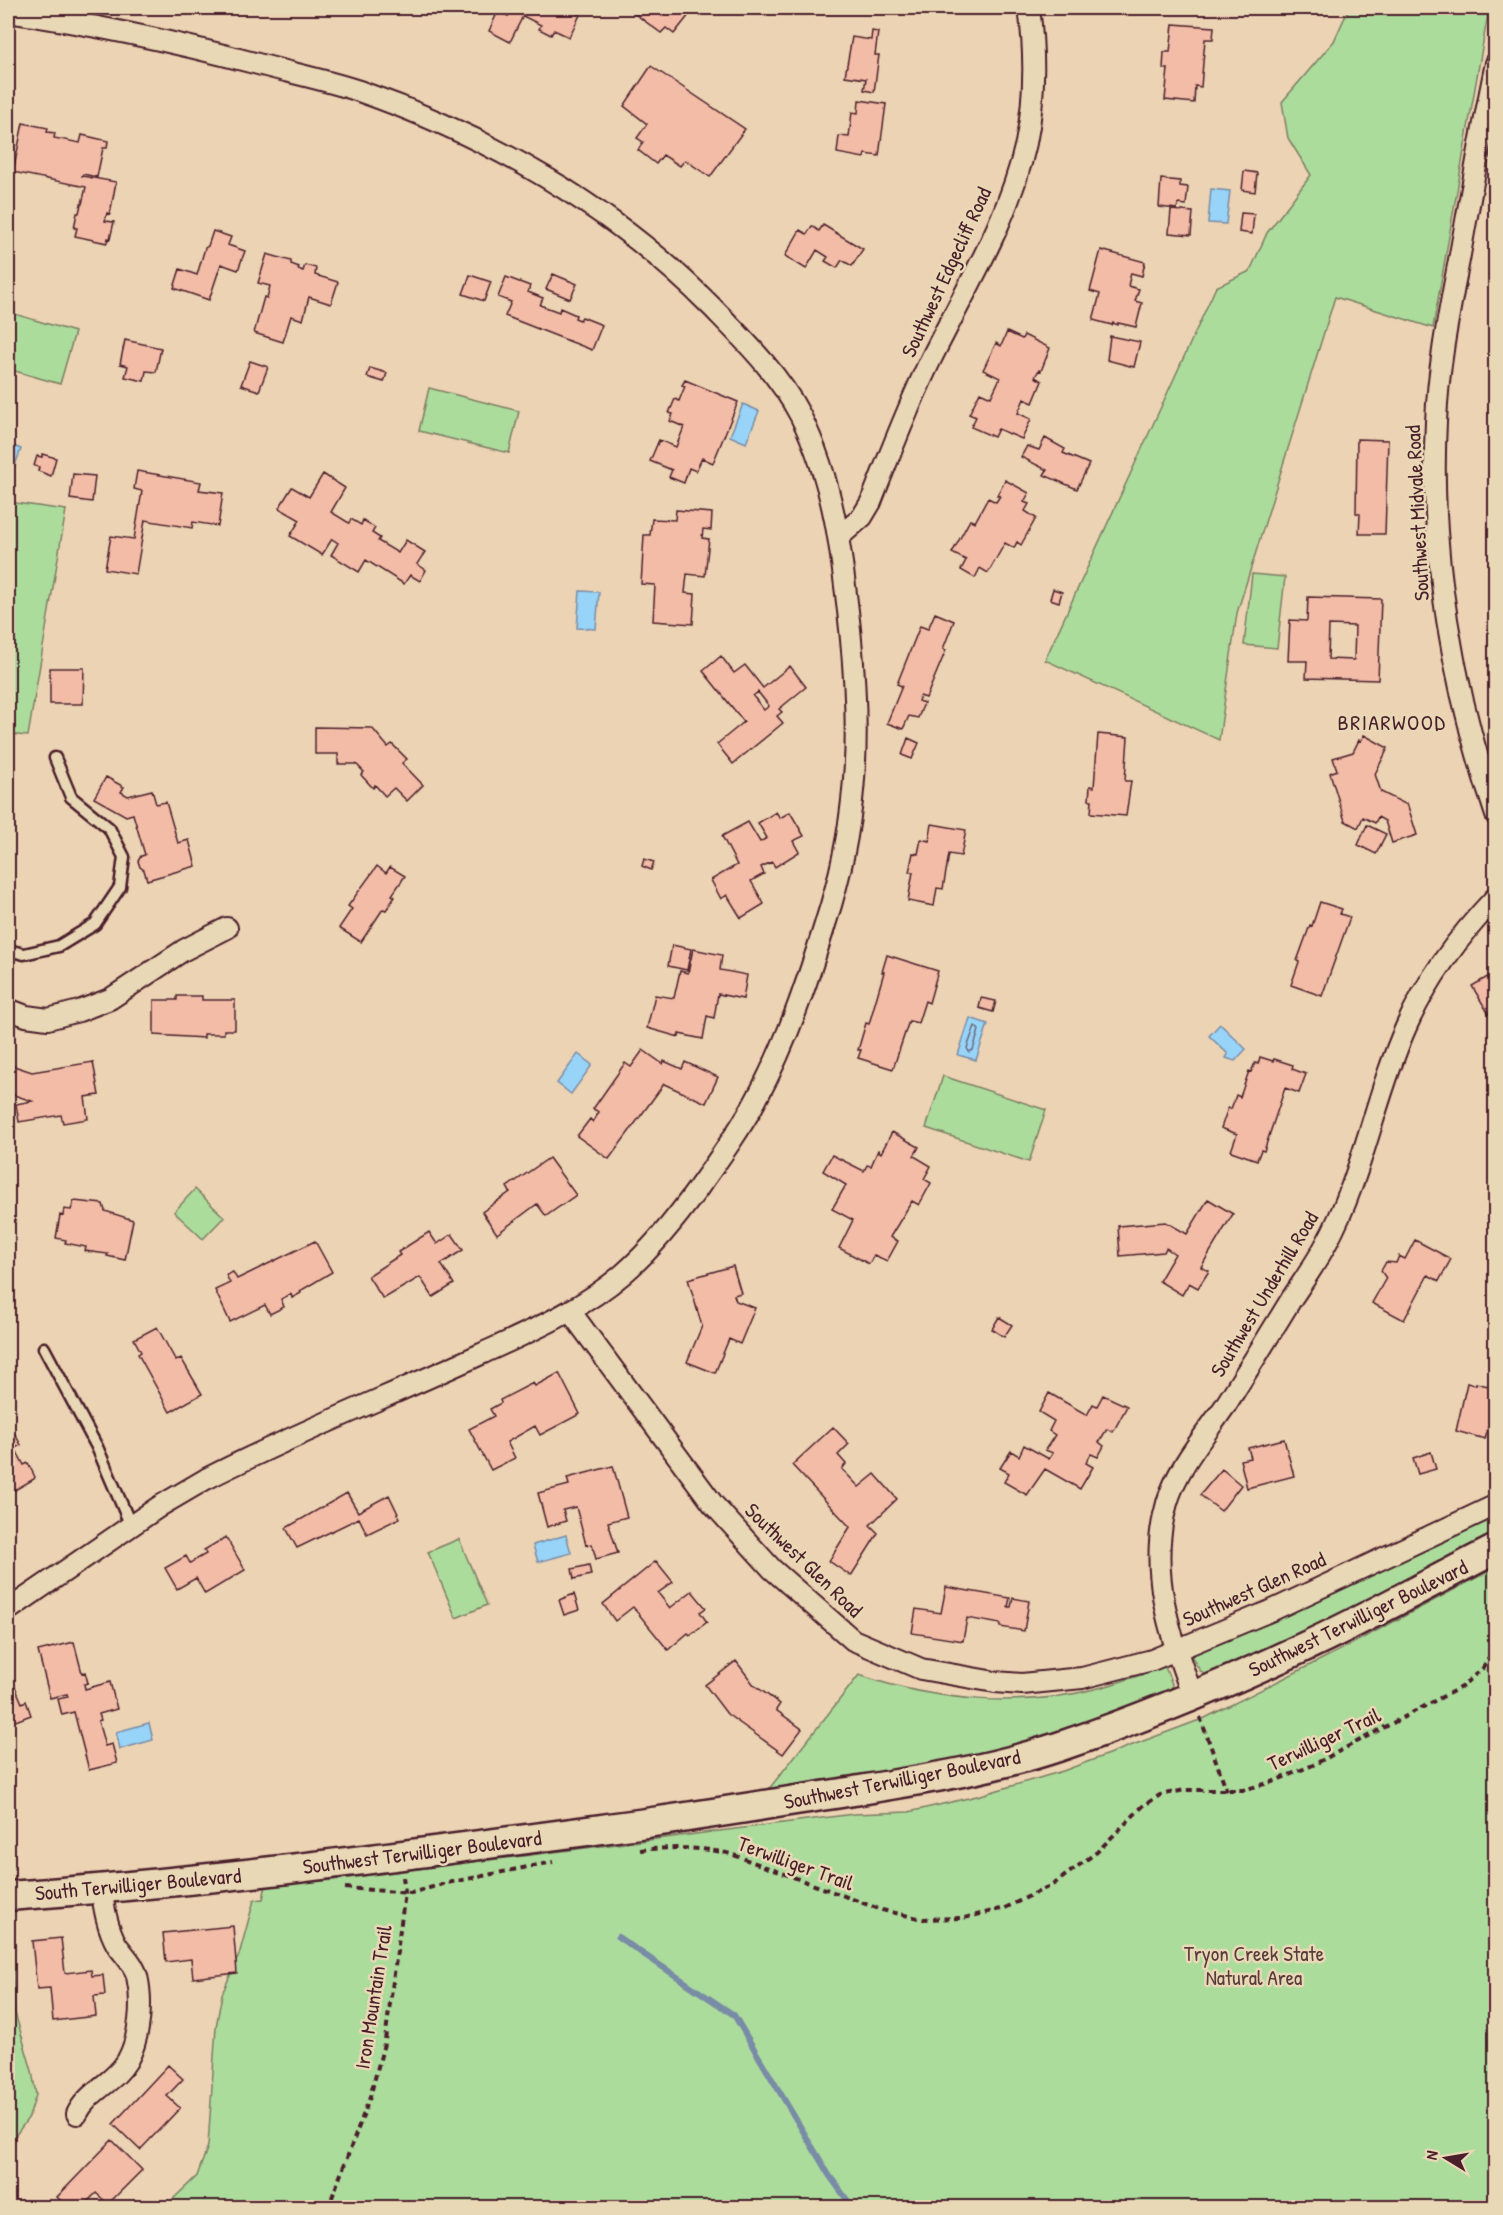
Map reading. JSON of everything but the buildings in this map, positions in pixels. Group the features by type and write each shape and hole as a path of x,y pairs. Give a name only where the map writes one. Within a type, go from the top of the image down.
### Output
{"main road":[{"name":"Southwest Terwilliger Boulevard","path":"269,1872 724,1812 915,1781 1041,1752 1193,1697 1306,1647 1496,1549"},
{"name":"South Terwilliger Boulevard","path":"8,1896 269,1872"}],"street":[{"name":"Southwest Edgecliff Road","path":"839,537 862,517 871,502 915,393 991,239 1016,178 1026,143 1033,77 1029,8"},
{"path":"8,12 152,38 357,91 391,103 487,145 533,170 606,217 644,245 681,277 754,350 780,381 802,419 828,489 839,537 857,704 856,763 843,856 827,917 794,1015 755,1103 713,1168 662,1236 602,1292 570,1311 206,1479 131,1526 8,1610"},
{"name":"Southwest Midvale Road","path":"1496,63 1446,330 1438,383 1436,440 1438,538 1449,634 1474,747 1496,815"},
{"name":"Southwest Underhill Road","path":"1193,1697 1164,1608 1159,1560 1163,1521 1173,1486 1189,1455 1235,1391 1328,1242 1347,1195 1397,1050 1415,1007 1450,949 1496,897"},
{"path":"8,1009 26,1016 48,1019 79,1011 110,999 184,950 227,928"},
{"name":"Southwest Glen Road","path":"570,1311 713,1504 772,1569 853,1640 921,1669 995,1682 1022,1684 1082,1678 1152,1660 1275,1609 1496,1505"},
{"path":"77,2114 87,2099 119,2074 136,2041 140,2021 137,1977 134,1967 113,1937 101,1888"}],"lane":[{"path":"8,950 24,954 59,946 95,924 120,887 124,857 109,828 71,796 55,758"},
{"path":"44,1348 97,1447 131,1526"}],"path":[{"name":"Terwilliger Trail","path":"631,1851 673,1847 713,1850 731,1854 882,1910 923,1919 964,1918 1005,1908 1054,1884 1097,1852 1143,1806 1160,1795 1185,1790 1243,1790 1272,1782 1313,1765 1461,1687 1483,1668 1496,1646"},
{"path":"1193,1697 1227,1791"},
{"name":"Iron Mountain Trail","path":"328,2208 370,2097 385,2040 405,1893 401,1855"},
{"path":"340,1887 405,1893 557,1861"}],"green space":[{"path":"1349,8 1489,8 1433,328 1335,297 1237,613 1219,740 1045,660 1216,287 1250,271 1267,233 1311,175 1288,138 1282,102 1334,41"},
{"path":"8,312 75,332 60,384 8,369"},
{"path":"429,388 519,411 509,453 419,431"},
{"path":"8,502 66,510 28,736 8,734"},
{"path":"1252,574 1285,577 1277,648 1244,645"},
{"path":"943,1076 1046,1110 1029,1162 926,1128"},
{"path":"195,1189 224,1217 203,1239 174,1212"},
{"path":"1495,1513 1495,1534 1215,1679 1202,1673 1190,1653"},
{"path":"459,1539 487,1605 456,1618 428,1552"},
{"name":"Tryon Creek State Natural Area","path":"1495,1568 1495,2207 168,2208 173,2199 197,2176 208,2146 216,2027 222,1994 239,1955 254,1900 263,1899 266,1885 324,1881 854,1814 909,1812 981,1795 1063,1771 1205,1718"},
{"path":"1165,1667 1172,1684 1171,1694 1069,1733 974,1757 765,1794 859,1675 888,1684 948,1696 1009,1700 1069,1695 1107,1686"},
{"path":"8,1920 11,1922 15,2013 32,2071 36,2095 29,2117 10,2143 8,2168"}],"water":[{"path":"1211,189 1230,191 1226,224 1208,223"},
{"path":"743,404 759,411 746,443 730,436"},
{"path":"8,444 21,449 13,471 8,469"},
{"path":"580,591 599,592 596,629 577,628"},
{"path":"970,1018 988,1024 976,1060 958,1055"},
{"path":"1220,1024 1246,1049 1235,1061 1226,1058 1228,1054 1209,1036"},
{"path":"578,1054 592,1065 571,1094 557,1083"},
{"path":"566,1535 571,1553 538,1562 533,1545"},
{"path":"149,1723 153,1740 120,1749 116,1732"}],"waterway":[{"path":"618,1937 734,2015 829,2175 853,2208"}],"district":[{"name":"BRIARWOOD","path":"1392,722"}]}
